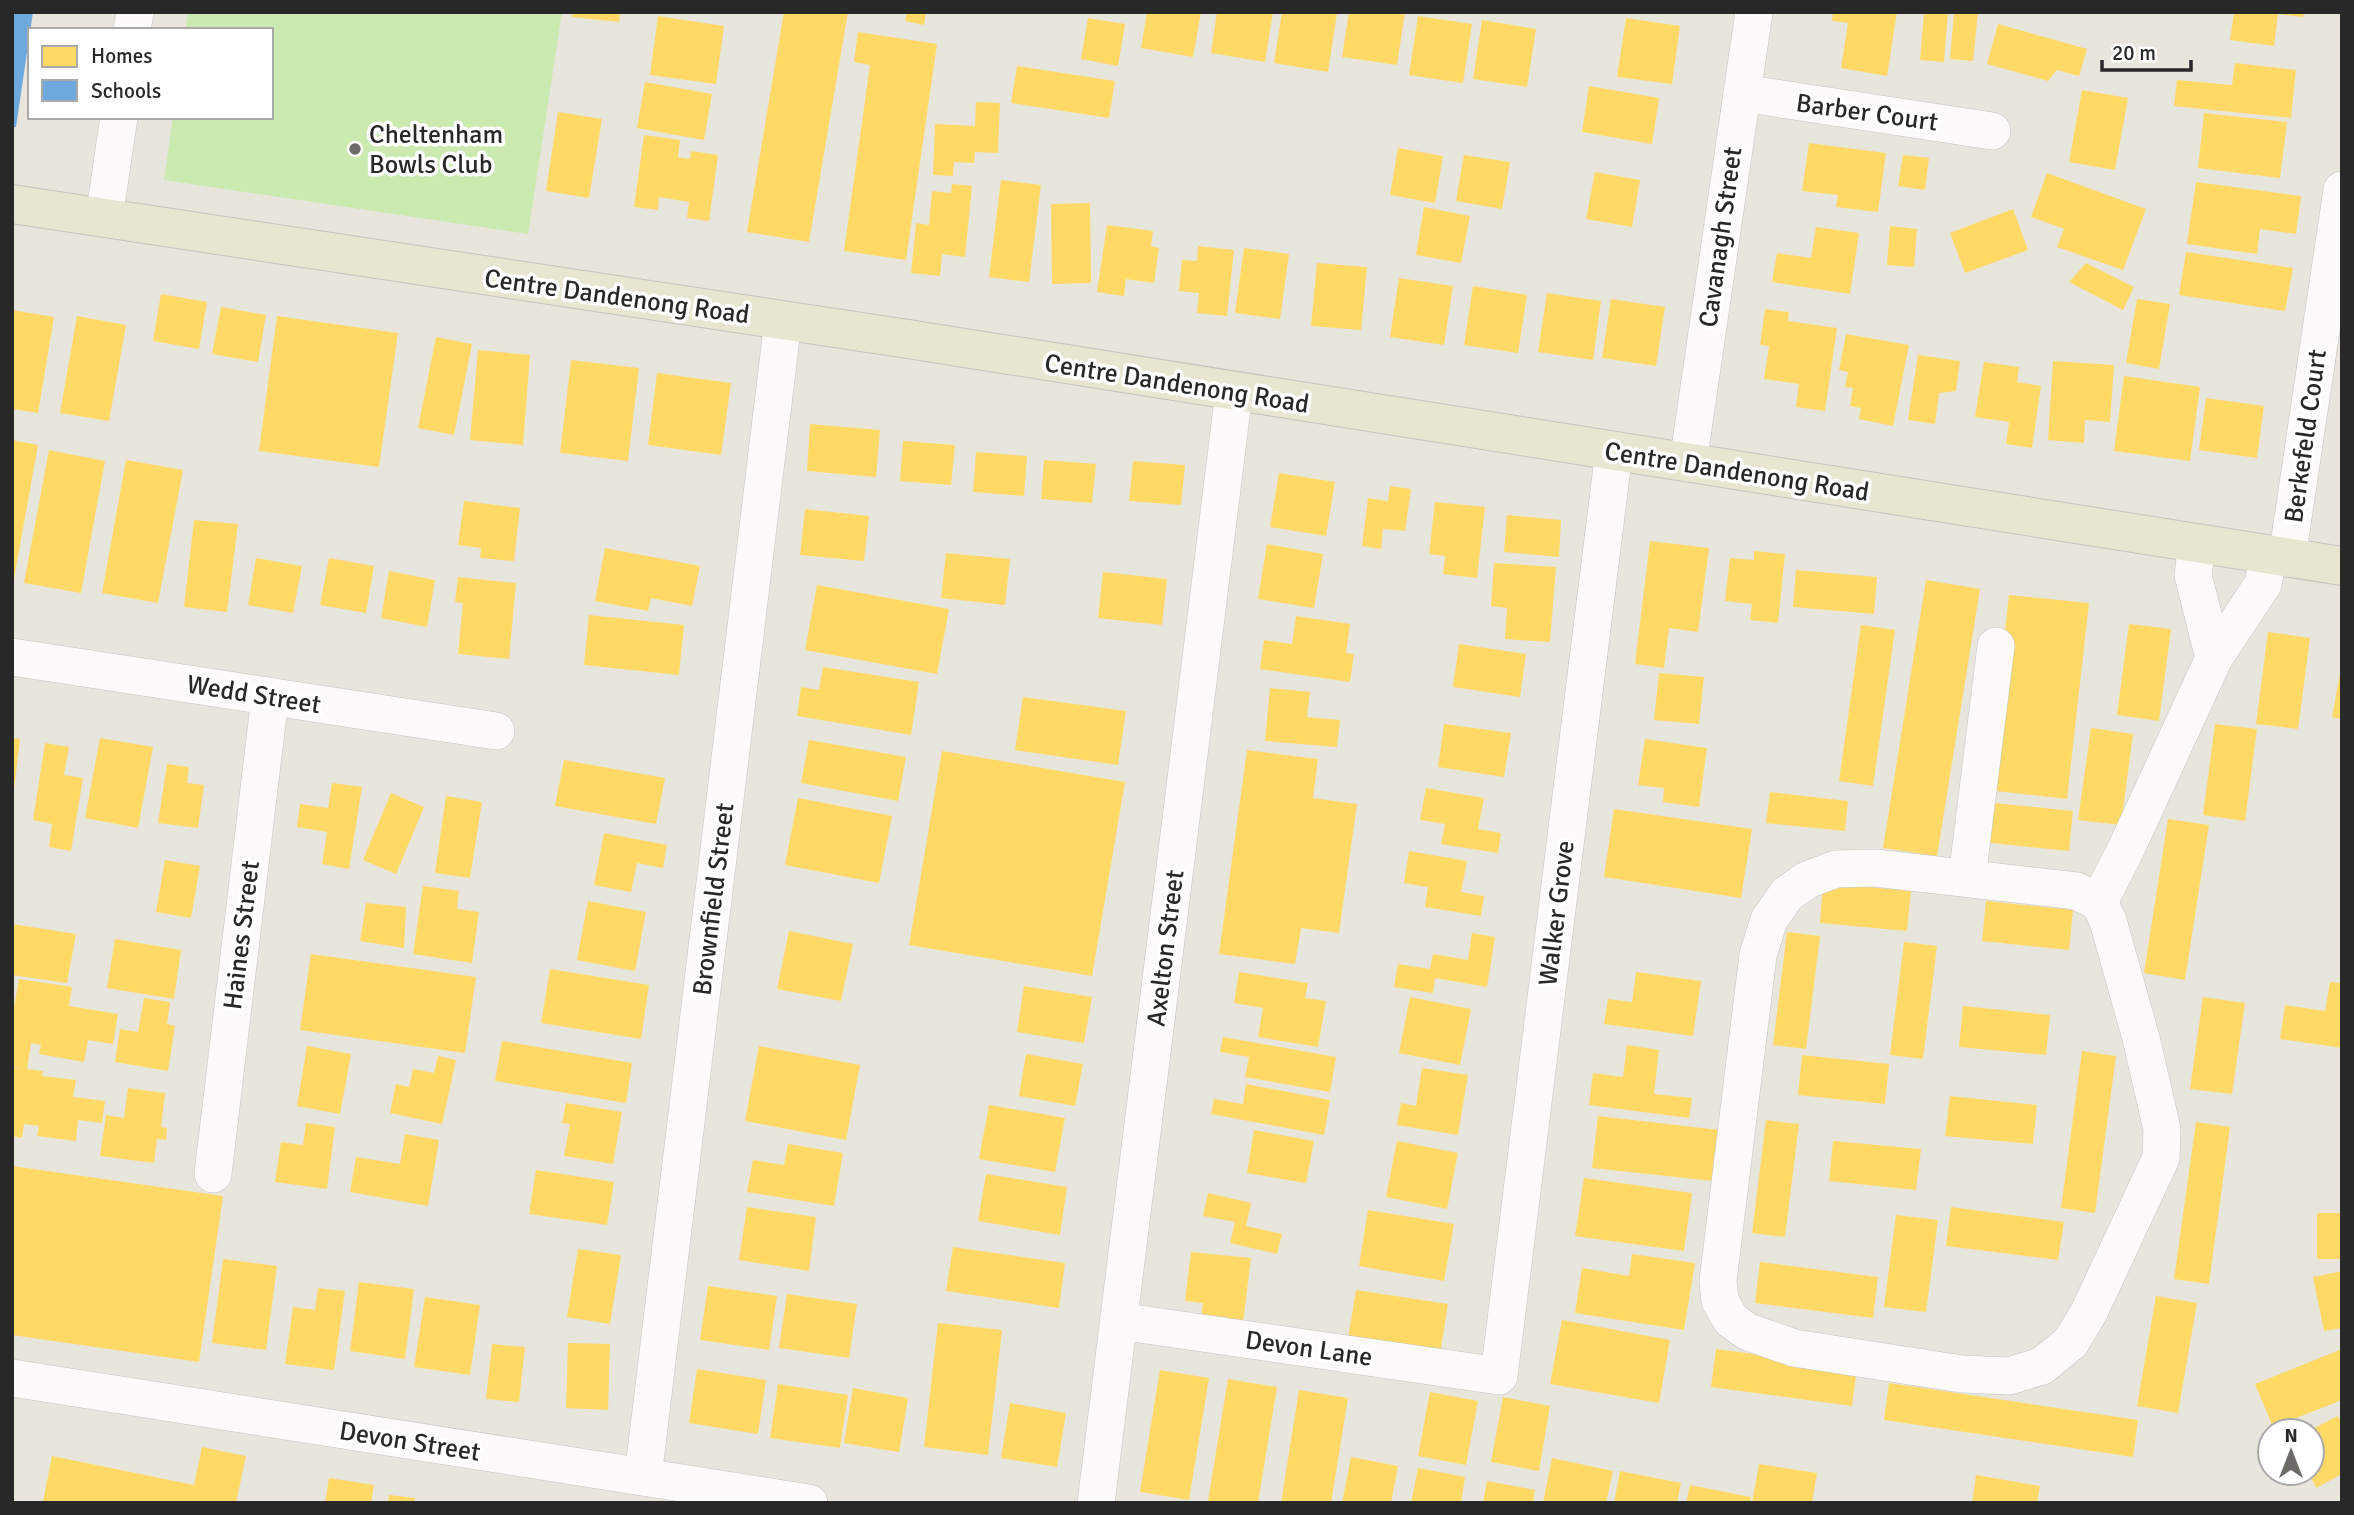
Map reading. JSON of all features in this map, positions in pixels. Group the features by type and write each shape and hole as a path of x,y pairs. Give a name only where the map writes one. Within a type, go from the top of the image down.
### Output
{"main road":[{"name":"Centre Dandenong Road","path":"12,204 783,321 2342,566"}],"street":[{"name":"Cavanagh Street","path":"1688,463 1754,12"},
{"name":"Barber Court","path":"1742,93 1992,131"},
{"path":"104,218 120,119"},
{"name":"Berkefeld Court","path":"2099,902 2214,658 2263,584 2277,556 2342,190"},
{"name":"Brownfield Street","path":"643,1477 783,321"},
{"name":"Axelton Street","path":"1096,1503 1234,392"},
{"name":"Walker Grove","path":"1499,1376 1614,451"},
{"path":"2197,544 2193,575 2214,658"},
{"path":"1967,878 1996,646"},
{"name":"Wedd Street","path":"12,657 496,731"},
{"name":"Haines Street","path":"213,1174 270,697"},
{"path":"1875,868 2076,891 2099,902 2108,921 2141,1038 2162,1129 2161,1158 2089,1312 2071,1342 2042,1366 2009,1376 1962,1374 1794,1348 1748,1332 1731,1320 1720,1301 1718,1281 1758,955 1769,920 1787,894 1807,880 1836,869 1875,868"},
{"name":"Devon Lane","path":"1119,1321 1499,1376"},
{"name":"Devon Street","path":"12,1378 809,1503"}],"green space":[{"name":"Cheltenham Bowls Club","path":"188,12 562,12 528,234 164,180 173,119 273,119 273,28 185,28"}],"building: Homes":[{"path":"573,12 620,12 619,22 572,17"},
{"path":"784,12 848,12 809,242 747,232"},
{"path":"907,12 926,12 924,25 905,21"},
{"path":"1147,12 1201,12 1193,57 1141,48"},
{"path":"1217,12 1273,12 1265,62 1211,53"},
{"path":"1282,12 1337,13 1328,72 1274,63"},
{"path":"1349,12 1405,12 1397,65 1342,57"},
{"path":"1833,12 1897,12 1887,76 1841,68 1848,23 1832,21"},
{"path":"1924,12 1948,12 1944,62 1920,60"},
{"path":"1954,12 1978,12 1973,61 1950,59"},
{"path":"2234,12 2304,12 2303,17 2278,14 2274,46 2230,40"},
{"path":"658,16 724,26 716,84 650,75"},
{"path":"1418,16 1472,24 1463,83 1409,75"},
{"path":"1088,18 1125,24 1118,66 1081,59"},
{"path":"1626,18 1680,26 1672,84 1617,77"},
{"path":"1482,20 1536,29 1527,87 1473,79"},
{"path":"1998,24 2087,49 2079,76 2057,70 2048,81 1987,64"},
{"path":"858,32 937,44 906,260 844,251 870,65 854,62"},
{"path":"2235,63 2296,70 2291,118 2174,106 2177,80 2232,85"},
{"path":"1017,66 1115,81 1109,118 1011,103"},
{"path":"645,82 712,94 704,140 637,128"},
{"path":"1589,86 1659,98 1652,144 1582,132"},
{"path":"2082,90 2128,98 2115,170 2069,162"},
{"path":"976,102 1000,103 998,153 975,152 974,163 954,162 953,176 933,175 935,124 975,126"},
{"path":"558,112 602,119 589,198 546,191"},
{"path":"2204,113 2287,122 2280,178 2198,168"},
{"path":"644,135 680,140 678,157 690,159 691,151 718,155 709,221 687,218 689,202 659,197 658,210 634,207"},
{"path":"1809,143 1886,153 1878,212 1836,207 1838,195 1802,191"},
{"path":"1398,148 1443,156 1435,203 1390,195"},
{"path":"1464,155 1510,162 1502,209 1456,201"},
{"path":"1903,155 1929,158 1925,190 1898,186"},
{"path":"1595,172 1640,180 1632,227 1586,219"},
{"path":"2047,173 2146,209 2123,270 2057,247 2064,229 2031,217"},
{"path":"1001,180 1041,185 1029,282 989,277"},
{"path":"2196,182 2301,196 2296,234 2260,229 2257,254 2187,244"},
{"path":"952,184 972,186 965,257 942,254 940,276 911,273 916,223 929,225 932,191 951,193"},
{"path":"1090,203 1091,283 1052,284 1051,204"},
{"path":"1424,207 1470,216 1461,263 1416,255"},
{"path":"2013,209 2028,250 1965,273 1950,233"},
{"path":"1107,225 1153,231 1151,246 1159,248 1154,283 1126,279 1124,296 1097,292"},
{"path":"1890,226 1917,229 1914,267 1887,265"},
{"path":"1816,227 1859,233 1850,294 1772,282 1777,253 1811,258"},
{"path":"1198,246 1234,250 1227,316 1197,313 1199,293 1179,291 1182,260 1197,261"},
{"path":"1244,248 1289,254 1280,319 1235,313"},
{"path":"2186,252 2293,268 2285,311 2179,295"},
{"path":"1317,263 1367,267 1361,330 1311,326"},
{"path":"2086,263 2134,287 2123,310 2069,282"},
{"path":"1399,278 1453,286 1444,345 1390,337"},
{"path":"1473,286 1527,295 1518,353 1464,345"},
{"path":"1547,293 1601,301 1593,360 1538,352"},
{"path":"161,294 207,302 199,349 153,341"},
{"path":"1611,299 1665,307 1656,366 1602,358"},
{"path":"2137,299 2170,304 2159,369 2126,363"},
{"path":"221,307 266,315 258,362 212,354"},
{"path":"1765,309 1789,312 1788,321 1837,328 1825,411 1796,407 1799,384 1764,379 1769,346 1760,345"},
{"path":"12,310 54,317 38,413 12,409"},
{"path":"77,316 126,325 109,421 60,413"},
{"path":"277,316 398,333 379,467 259,451"},
{"path":"1846,334 1909,345 1893,426 1859,419 1861,408 1850,406 1853,388 1845,387 1848,372 1839,370"},
{"path":"436,337 472,344 454,435 418,428"},
{"path":"478,350 530,355 523,445 470,440"},
{"path":"1918,355 1960,361 1956,391 1939,393 1935,424 1908,420"},
{"path":"571,360 639,368 628,461 560,453"},
{"path":"2053,361 2114,365 2110,422 2085,420 2084,443 2048,440"},
{"path":"1984,362 2019,367 2017,382 2041,386 2032,448 2006,444 2009,422 1975,417"},
{"path":"657,373 731,383 721,455 648,445"},
{"path":"2124,376 2200,387 2190,461 2114,451"},
{"path":"2206,398 2264,406 2257,458 2199,450"},
{"path":"810,424 880,430 876,477 807,471"},
{"path":"12,440 38,445 14,579 12,578"},
{"path":"903,441 955,445 951,485 900,481"},
{"path":"49,450 105,461 81,593 24,583"},
{"path":"976,452 1027,456 1024,496 973,492"},
{"path":"126,460 183,470 158,603 102,593"},
{"path":"1044,460 1096,464 1092,503 1041,499"},
{"path":"1133,461 1185,465 1181,505 1129,501"},
{"path":"1279,473 1335,482 1326,536 1270,527"},
{"path":"1390,486 1411,489 1405,531 1383,529 1381,549 1362,546 1368,498 1388,501"},
{"path":"464,501 520,508 514,561 480,558 481,548 458,545"},
{"path":"1435,502 1485,507 1477,578 1443,574 1445,556 1429,554"},
{"path":"805,509 869,516 864,561 800,555"},
{"path":"1507,515 1561,520 1559,557 1504,552"},
{"path":"194,520 238,524 227,612 184,607"},
{"path":"1650,541 1709,548 1698,632 1669,628 1664,668 1635,664"},
{"path":"1267,544 1323,554 1314,608 1258,599"},
{"path":"605,548 700,566 692,606 651,598 648,611 595,601"},
{"path":"1754,551 1785,554 1778,623 1750,620 1752,604 1725,601 1730,558 1754,560"},
{"path":"946,553 1010,559 1005,605 941,598"},
{"path":"256,558 302,566 293,613 248,605"},
{"path":"329,558 374,566 366,613 320,605"},
{"path":"1494,563 1556,567 1550,642 1505,639 1507,608 1491,606"},
{"path":"1796,570 1877,577 1874,614 1793,607"},
{"path":"389,571 435,580 427,627 381,618"},
{"path":"1103,572 1167,579 1162,625 1098,618"},
{"path":"458,577 516,583 509,659 458,654 463,603 455,602"},
{"path":"1926,580 1980,589 1937,856 1883,848"},
{"path":"817,585 949,609 937,674 805,650"},
{"path":"2009,595 2089,603 2067,799 1987,790"},
{"path":"589,615 684,625 679,675 584,665"},
{"path":"1296,616 1350,624 1346,653 1354,654 1350,682 1260,669 1264,640 1292,644"},
{"path":"2129,624 2171,629 2159,721 2117,715"},
{"path":"1861,625 1895,630 1873,786 1839,781"},
{"path":"2268,632 2310,638 2298,729 2256,724"},
{"path":"1459,644 1526,654 1520,697 1453,687"},
{"path":"823,667 919,682 911,735 797,716 801,687 819,690"},
{"path":"1659,673 1704,677 1699,724 1654,720"},
{"path":"2342,674 2342,719 2332,717"},
{"path":"1270,688 1310,692 1307,717 1340,720 1337,747 1265,741"},
{"path":"1023,697 1126,711 1118,765 1015,750"},
{"path":"1444,724 1511,733 1504,777 1438,767"},
{"path":"2215,724 2257,729 2245,821 2203,815"},
{"path":"2091,728 2133,734 2121,825 2078,820"},
{"path":"12,738 20,739 14,790 12,790"},
{"path":"100,738 153,747 138,828 85,818"},
{"path":"1645,739 1707,748 1699,807 1663,802 1664,788 1638,785"},
{"path":"809,740 906,757 898,801 801,783"},
{"path":"45,743 69,747 64,775 83,778 71,851 49,847 52,824 33,820"},
{"path":"1247,750 1318,759 1313,798 1357,804 1339,933 1301,928 1295,964 1219,954"},
{"path":"942,751 1125,782 1092,976 909,945"},
{"path":"564,760 665,778 656,824 555,806"},
{"path":"167,764 189,767 187,783 204,785 198,828 158,823"},
{"path":"332,783 362,787 349,869 322,864 327,832 297,827 300,804 328,808"},
{"path":"1426,788 1484,798 1478,829 1501,833 1498,853 1441,844 1445,824 1420,820"},
{"path":"1770,792 1848,801 1845,831 1766,823"},
{"path":"391,793 424,807 396,874 363,860"},
{"path":"446,796 482,802 470,878 435,873"},
{"path":"798,798 892,816 879,883 785,865"},
{"path":"1985,802 2073,811 2069,851 1982,842"},
{"path":"1614,809 1752,829 1741,898 1604,877"},
{"path":"2168,819 2209,825 2185,980 2144,973"},
{"path":"604,833 667,845 663,868 637,863 631,892 594,885"},
{"path":"1409,851 1467,861 1461,892 1484,896 1481,916 1425,907 1428,887 1404,883"},
{"path":"165,860 200,866 191,918 156,912"},
{"path":"1823,883 1911,891 1907,931 1820,923"},
{"path":"423,886 459,891 457,909 479,912 472,963 413,954"},
{"path":"588,901 646,912 635,971 577,960"},
{"path":"1986,901 2073,910 2069,950 1982,941"},
{"path":"366,903 406,907 404,948 360,941"},
{"path":"12,924 76,934 67,983 12,975"},
{"path":"789,931 853,944 841,1001 777,989"},
{"path":"1787,932 1820,936 1806,1049 1773,1045"},
{"path":"1472,933 1495,937 1487,987 1435,978 1433,993 1394,987 1398,964 1430,969 1433,954 1468,960"},
{"path":"115,939 181,950 174,999 107,988"},
{"path":"1904,942 1937,946 1923,1059 1890,1055"},
{"path":"311,954 476,977 465,1053 300,1030"},
{"path":"550,969 649,985 641,1039 541,1023"},
{"path":"1239,972 1308,983 1305,998 1326,1001 1318,1047 1258,1037 1263,1008 1234,1003"},
{"path":"1636,972 1701,981 1693,1036 1604,1024 1608,999 1632,1002"},
{"path":"19,979 72,987 69,1006 118,1014 113,1044 88,1040 84,1062 39,1054 41,1045 31,1043 27,1069 43,1071 42,1076 76,1080 73,1097 105,1101 102,1123 78,1120 76,1141 37,1136 39,1126 24,1124 22,1138 12,1136 12,1067 23,1068 12,1066 12,1019"},
{"path":"2330,982 2342,983 2342,1048 2280,1039 2285,1005 2325,1011"},
{"path":"1024,986 1092,997 1084,1043 1017,1032"},
{"path":"1410,997 1471,1009 1460,1065 1399,1053"},
{"path":"2203,997 2245,1003 2232,1094 2190,1089"},
{"path":"144,998 170,1002 167,1024 175,1026 168,1071 115,1062 120,1029 138,1032"},
{"path":"1963,1006 2050,1015 2046,1055 1959,1047"},
{"path":"1223,1037 1336,1057 1330,1092 1245,1077 1249,1057 1220,1052"},
{"path":"502,1041 632,1063 626,1103 495,1081"},
{"path":"1627,1045 1659,1050 1654,1094 1692,1098 1689,1118 1589,1105 1593,1073 1623,1077"},
{"path":"307,1046 351,1054 340,1114 297,1106"},
{"path":"759,1046 860,1065 846,1140 745,1121"},
{"path":"2082,1051 2116,1056 2095,1213 2061,1208"},
{"path":"1026,1054 1083,1064 1075,1106 1019,1096"},
{"path":"1802,1055 1889,1064 1885,1104 1798,1095"},
{"path":"438,1056 456,1060 442,1124 390,1113 396,1084 409,1087 413,1069 434,1073"},
{"path":"1422,1068 1468,1075 1458,1135 1397,1125 1401,1103 1416,1106"},
{"path":"1246,1084 1330,1100 1324,1135 1211,1114 1214,1099 1243,1104"},
{"path":"128,1088 165,1093 161,1127 167,1128 166,1140 157,1139 154,1163 100,1156 106,1115 124,1118"},
{"path":"1950,1096 2037,1105 2033,1144 1945,1136"},
{"path":"566,1103 622,1112 613,1164 564,1156 570,1124 562,1123"},
{"path":"989,1105 1065,1118 1055,1172 979,1159"},
{"path":"1598,1116 1719,1130 1713,1181 1592,1168"},
{"path":"1766,1120 1799,1124 1785,1237 1752,1233"},
{"path":"2196,1122 2230,1127 2209,1284 2174,1279"},
{"path":"306,1123 335,1127 327,1189 275,1182 281,1142 303,1145"},
{"path":"1254,1130 1314,1141 1306,1183 1247,1173"},
{"path":"405,1134 439,1140 428,1206 350,1192 356,1157 400,1164"},
{"path":"1397,1141 1458,1153 1447,1209 1386,1197"},
{"path":"1833,1141 1921,1149 1916,1190 1829,1181"},
{"path":"788,1144 843,1153 834,1206 747,1192 753,1160 784,1165"},
{"path":"12,1166 223,1196 199,1362 12,1335"},
{"path":"536,1170 614,1182 607,1225 529,1214"},
{"path":"986,1174 1067,1187 1060,1235 978,1221"},
{"path":"1584,1178 1692,1193 1684,1251 1575,1236"},
{"path":"1208,1193 1251,1203 1246,1226 1282,1234 1277,1254 1230,1243 1235,1222 1203,1216"},
{"path":"747,1207 816,1217 809,1271 739,1260"},
{"path":"1951,1207 2064,1222 2058,1260 1946,1246"},
{"path":"1368,1210 1454,1224 1444,1281 1359,1266"},
{"path":"2317,1213 2342,1213 2342,1259 2317,1259"},
{"path":"1896,1215 1938,1220 1926,1312 1884,1307"},
{"path":"953,1247 1065,1263 1059,1308 946,1291"},
{"path":"578,1249 621,1255 610,1324 567,1317"},
{"path":"1191,1252 1251,1258 1243,1323 1201,1318 1203,1303 1185,1301"},
{"path":"1632,1254 1695,1263 1684,1330 1575,1313 1582,1268 1629,1276"},
{"path":"223,1259 277,1266 266,1350 212,1343"},
{"path":"1760,1262 1878,1277 1873,1318 1755,1303"},
{"path":"2342,1271 2342,1328 2324,1331 2313,1277"},
{"path":"359,1282 414,1289 405,1359 350,1351"},
{"path":"708,1286 777,1296 769,1350 700,1340"},
{"path":"318,1288 345,1291 334,1370 285,1364 293,1307 315,1310"},
{"path":"1356,1290 1448,1304 1440,1354 1348,1339"},
{"path":"787,1294 857,1304 849,1358 779,1348"},
{"path":"2156,1296 2197,1303 2178,1413 2137,1406"},
{"path":"425,1297 480,1305 470,1375 414,1367"},
{"path":"1562,1320 1670,1340 1659,1403 1550,1384"},
{"path":"938,1323 1002,1330 988,1455 924,1447"},
{"path":"568,1343 610,1344 608,1410 566,1408"},
{"path":"492,1344 525,1347 519,1402 486,1399"},
{"path":"1716,1349 1857,1368 1852,1406 1711,1387"},
{"path":"2342,1349 2342,1400 2299,1417 2269,1417 2255,1384"},
{"path":"697,1369 766,1380 758,1434 689,1423"},
{"path":"1160,1370 1209,1378 1189,1500 1140,1492"},
{"path":"1228,1379 1277,1387 1258,1503 1208,1501"},
{"path":"1889,1383 2138,1420 2133,1457 1884,1420"},
{"path":"778,1384 848,1395 840,1448 770,1438"},
{"path":"853,1388 908,1398 899,1452 844,1443"},
{"path":"1299,1390 1348,1398 1331,1503 1281,1503"},
{"path":"1430,1392 1478,1401 1466,1465 1418,1456"},
{"path":"1503,1397 1550,1406 1539,1471 1491,1462"},
{"path":"1010,1403 1066,1413 1057,1467 1001,1458"},
{"path":"2338,1416 2342,1424 2342,1474 2326,1483 2326,1422"},
{"path":"202,1447 246,1456 236,1503 43,1502 52,1456 194,1485"},
{"path":"1351,1457 1398,1466 1391,1503 1342,1503"},
{"path":"1552,1458 1613,1471 1606,1503 1543,1503"},
{"path":"1759,1464 1817,1473 1812,1503 1752,1503"},
{"path":"1418,1468 1465,1477 1461,1503 1411,1503"},
{"path":"1620,1471 1681,1483 1677,1503 1614,1503"},
{"path":"1976,1475 2040,1486 2037,1503 1972,1503"},
{"path":"329,1478 374,1485 371,1503 325,1503"},
{"path":"1487,1481 1535,1490 1533,1503 1483,1503"},
{"path":"1690,1485 1751,1497 1750,1503 1686,1503"},
{"path":"389,1495 415,1498 414,1503 388,1503"}],"building: Schools":[{"path":"12,12 33,12 31,28 28,28 28,46 16,127 12,127"}],"place":[{"name":"Cheltenham Bowls Club","path":"355,149"}]}
